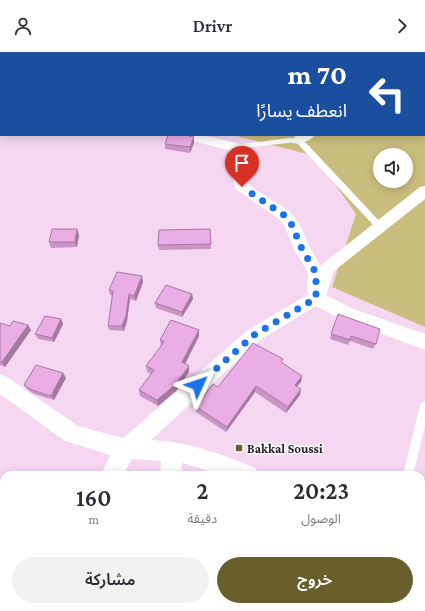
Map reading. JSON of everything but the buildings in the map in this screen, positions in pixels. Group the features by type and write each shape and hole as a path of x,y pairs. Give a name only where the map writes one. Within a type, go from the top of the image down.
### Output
{"street":[{"path":"189,136 235,147 242,187 284,215 292,225 301,247 316,273 316,298"},
{"path":"113,471 126,449 254,335 316,298 327,268 425,191"},
{"path":"316,298 345,313 425,342"},
{"path":"0,383 72,434 99,443 126,449 172,451 193,455 237,471"},
{"path":"171,471 172,451"}],"lane":[{"path":"235,147 303,138 305,146 380,227"},
{"path":"409,471 425,405"}],"shaded area":[{"path":"237,136 425,136 425,327 332,287 356,214 315,156"}],"place":[{"name":"Bakkal Soussi","path":"239,448"}],"route":[{"path":"198,385 254,335 316,298 316,273 301,247 292,225 284,215 242,187"}]}
